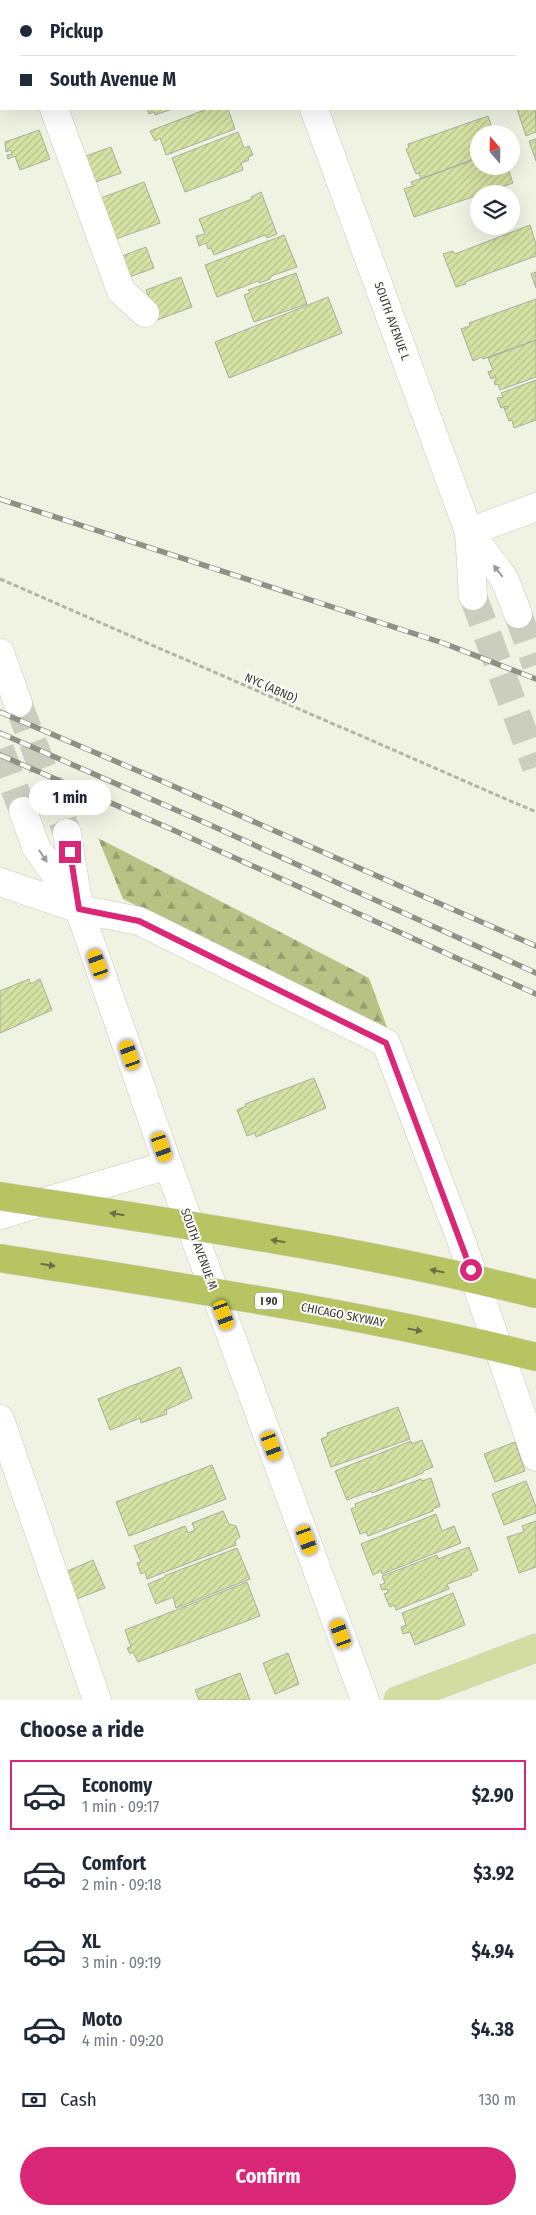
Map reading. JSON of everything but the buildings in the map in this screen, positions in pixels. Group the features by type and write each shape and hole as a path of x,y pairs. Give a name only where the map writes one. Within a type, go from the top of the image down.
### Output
{"highway":[{"path":"0,1196 308,1246 487,1281 536,1294"},
{"name":"CHICAGO SKYWAY","path":"0,1258 298,1306 475,1342 536,1357"}],"main road":[{"path":"398,1700 536,1648"}],"street":[{"path":"54,110 121,291 145,313"},
{"name":"SOUTH AVENUE L","path":"314,110 469,532 473,596"},
{"path":"469,532 536,507"},
{"name":"SOUTH AVENUE L","path":"469,532 504,578 518,614"},
{"path":"0,653 18,703"},
{"name":"SOUTH AVENUE M","path":"23,812 36,847 79,909"},
{"name":"SOUTH AVENUE M","path":"66,833 79,909 168,1165 366,1700"},
{"path":"0,882 79,909 139,921 386,1043 460,1237 536,1457"},
{"path":"0,1215 168,1165"},
{"path":"0,1419 97,1700"}],"path":[{"name":"NYC (ABND)","path":"0,579 536,812"}],"green space":[{"path":"98,838 369,978 388,1030 123,899"}],"tunnel":[{"path":"473,596 536,767"},
{"path":"518,614 536,665"},
{"path":"18,703 67,833"},
{"path":"0,749 23,811"}],"railway":[{"path":"0,499 443,643 536,679"},
{"path":"0,712 536,946"},
{"path":"0,733 208,824 536,973"},
{"path":"0,755 171,829 536,994"}],"route":[{"path":"70,852 79,909 139,921 386,1043 471,1270"}]}
